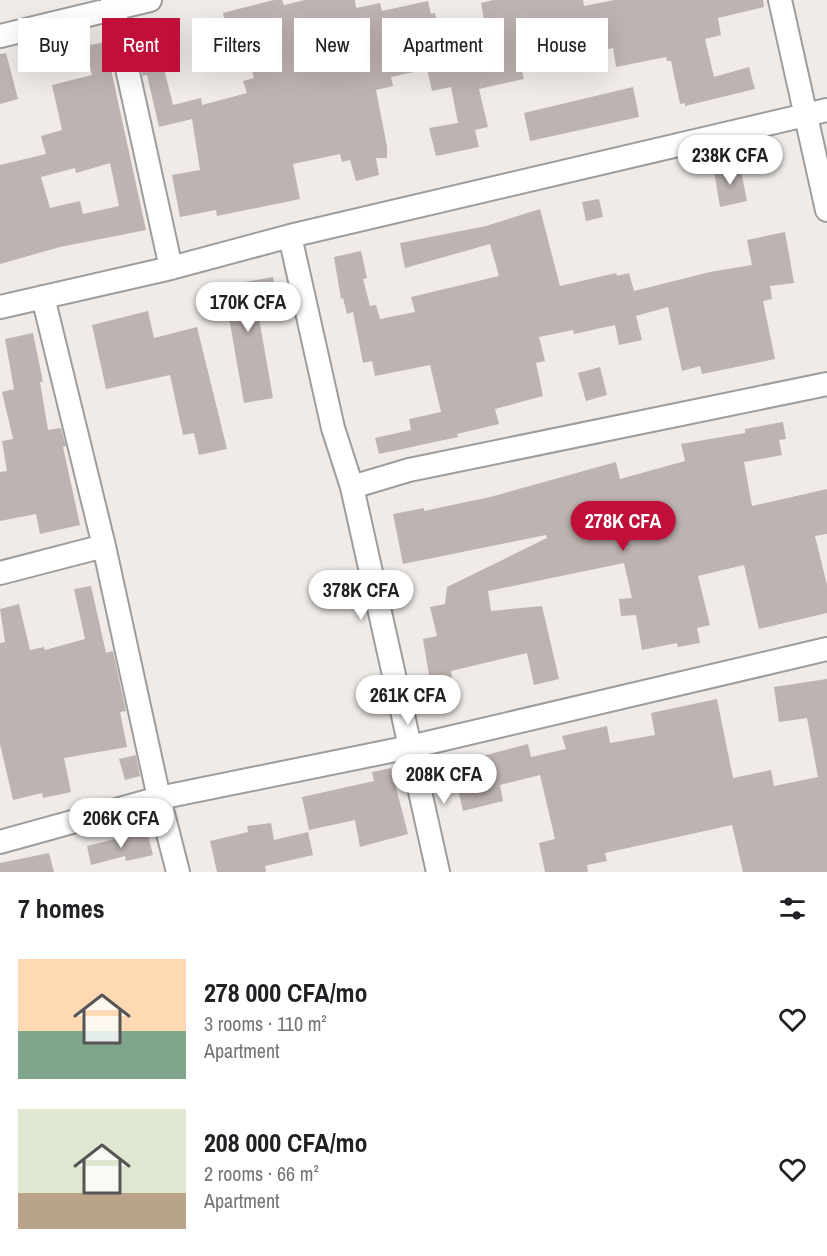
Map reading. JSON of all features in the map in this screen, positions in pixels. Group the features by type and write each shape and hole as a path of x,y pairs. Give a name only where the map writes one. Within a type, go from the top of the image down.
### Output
{"street":[{"path":"0,36 113,4 150,0"},
{"path":"780,0 817,112 827,210"},
{"path":"113,4 171,268"},
{"path":"0,308 171,268 290,236 817,112"},
{"path":"290,236 333,428 352,487 438,872"},
{"path":"43,297 104,546 159,798 178,872"},
{"path":"352,487 409,470 827,384"},
{"path":"0,573 104,546"},
{"path":"0,842 159,798 410,747 827,649"}],"building":[{"path":"274,0 282,0 284,5 305,0 355,0 356,8 380,3 382,11 428,1 431,14 435,13 436,18 382,18 382,72 414,72 391,77 393,86 376,90 387,147 387,158 376,158 379,175 356,181 350,160 342,162 340,154 293,164 300,199 217,216 216,210 180,217 172,175 200,170 192,119 159,127 147,75 143,76 142,72 165,72 173,105 201,98 202,105 247,93 243,81 254,78 252,72 282,72 282,18 224,18 223,13"},
{"path":"493,0 583,0 584,6 614,0 763,0 764,7 718,18 721,35 705,39 714,77 749,67 755,89 685,106 685,103 680,104 671,61 667,61 666,57 616,67 613,48 608,49 608,18 516,18 516,72 522,72 524,79 479,89 488,127 475,130 479,147 436,156 429,128 458,123 451,87 432,91 428,72 504,72 504,18 484,18 481,3"},
{"path":"102,43 102,72 112,72 146,230 60,247 0,264 0,165 46,154 41,136 62,130 52,85 92,75 90,45","holes":["110,163 119,206 83,214 80,201 50,208 41,177 75,168 76,173"]},
{"path":"6,53 18,99 0,104 0,54"},
{"path":"633,87 639,117 530,141 524,113"},
{"path":"740,165 747,201 720,207 714,171"},
{"path":"599,199 603,217 586,221 582,202"},
{"path":"540,209 560,286 616,273 617,276 629,273 634,291 710,272 752,265 747,240 785,232 794,283 770,286 772,299 763,301 775,359 702,374 700,366 682,371 668,307 636,316 642,340 619,345 615,325 574,334 573,330 539,337 545,361 536,363 543,396 495,409 499,424 457,434 458,437 379,454 375,438 411,430 409,419 441,412 430,365 375,376 372,361 363,363 353,312 347,314 343,298 341,299 334,257 361,251 367,278 363,279 370,306 376,305 380,319 415,312 411,297 499,276 490,244 405,268 400,243 486,226"},
{"path":"273,277 277,304 257,307 273,398 244,403 228,312 216,314 212,288"},
{"path":"148,311 154,338 197,327 227,449 199,455 194,433 183,435 170,375 106,389 92,325"},
{"path":"33,333 43,382 40,382 48,430 61,428 80,525 40,534 36,514 0,521 0,472 7,471 2,441 13,439 2,392 14,389 5,339"},
{"path":"600,367 607,395 586,401 578,373"},
{"path":"783,422 786,439 779,440 782,455 744,462 752,506 827,489 827,534 815,536 827,585 827,613 759,629 744,565 698,576 710,625 697,628 700,643 678,647 677,643 642,650 636,615 621,616 619,599 632,598 624,563 488,591 491,611 542,606 559,679 534,685 527,653 451,671 456,700 434,705 423,639 437,636 430,607 445,604 447,587 547,538 546,535 403,564 393,514 424,508 424,511 490,497 616,462 620,479 685,461 681,444 745,433 745,429"},
{"path":"91,586 106,653 113,651 126,711 120,712 127,747 64,758 71,792 43,798 42,793 13,800 0,744 0,643 5,642 0,609 19,604 30,650 44,647 45,650 85,639 74,589"},
{"path":"827,679 827,872 743,872 732,825 605,853 607,861 587,865 588,872 545,872 539,843 555,839 540,775 500,785 503,801 463,811 452,764 528,744 531,757 566,749 562,736 607,726 610,743 655,735 651,713 717,699 733,778 771,770 774,786 818,777 807,718 779,722 774,687"},
{"path":"136,755 140,776 125,780 119,759"},
{"path":"391,768 408,834 360,847 355,820 309,830 302,797 374,781 372,772"},
{"path":"271,823 274,840 308,832 313,855 265,866 266,872 217,872 210,841 248,832 247,826"},
{"path":"147,831 153,855 126,861 125,856 91,865 87,846"},
{"path":"49,853 54,872 0,872 0,863"}]}
